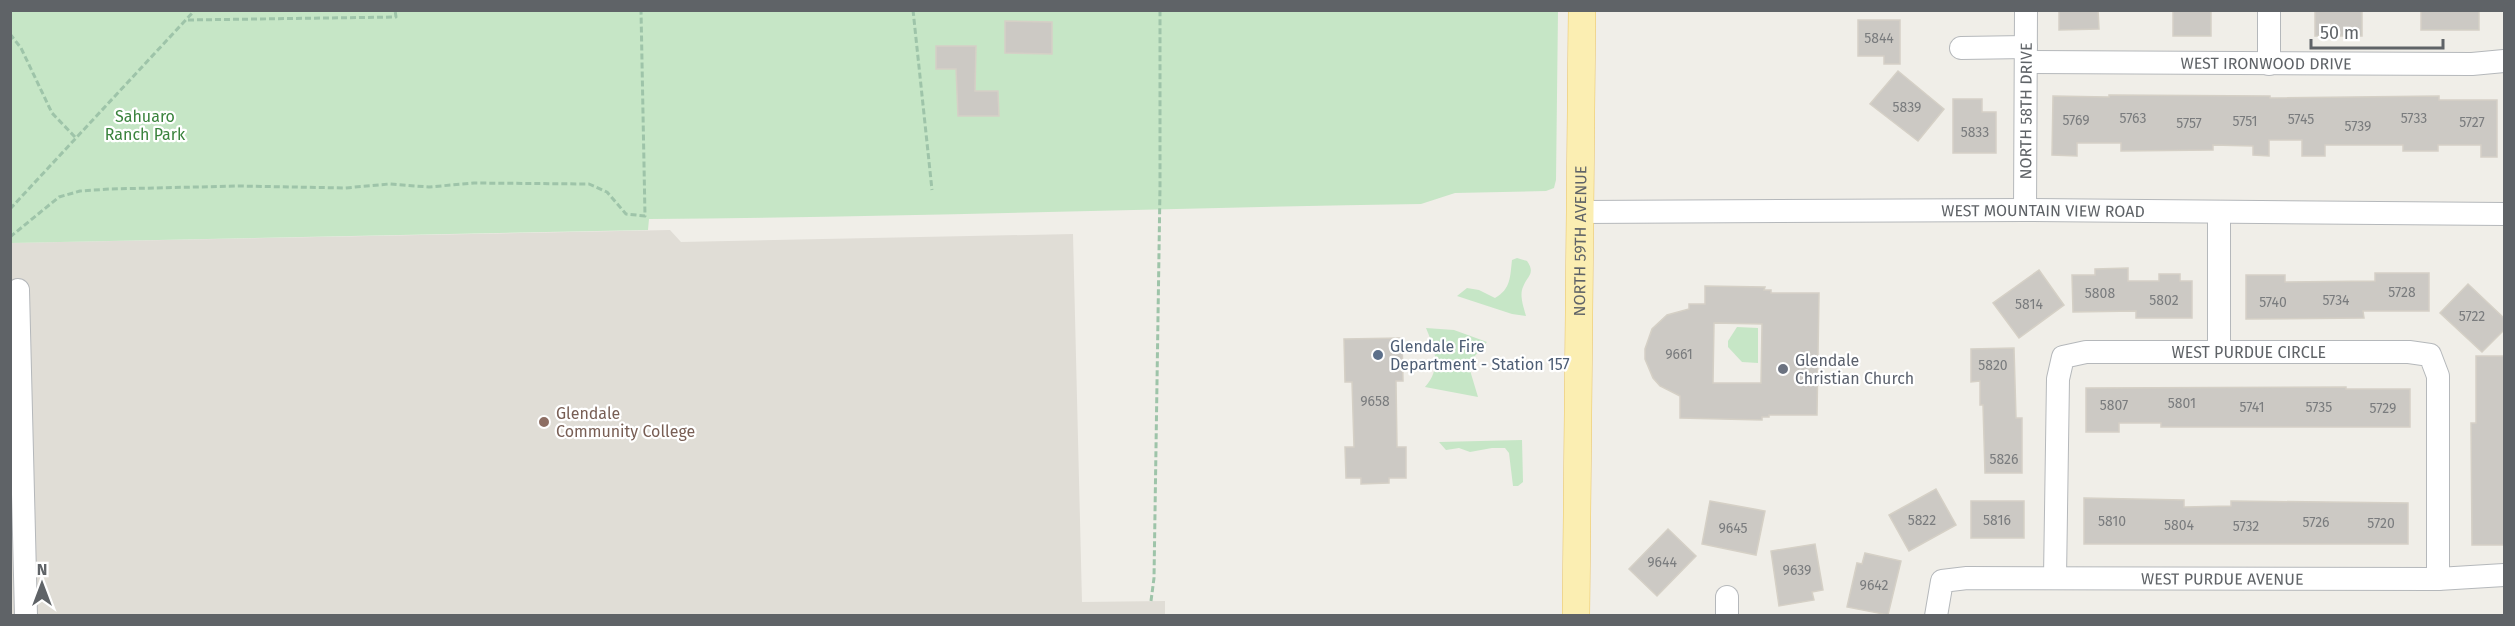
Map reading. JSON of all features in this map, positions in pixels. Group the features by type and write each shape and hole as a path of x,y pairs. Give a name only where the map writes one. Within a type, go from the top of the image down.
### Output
{"main road":[{"name":"NORTH 59TH AVENUE","path":"1576,615 1582,10"}],"street":[{"name":"NORTH 58TH DRIVE","path":"2025,210 2026,10"},
{"path":"2269,10 2269,64"},
{"name":"WEST IRONWOOD DRIVE","path":"1961,48 2026,54 2269,64 2472,64 2504,61"},
{"name":"WEST MOUNTAIN VIEW ROAD","path":"1581,212 2025,210 2505,214"},
{"path":"2219,213 2219,352"},
{"path":"18,290 26,615"},
{"name":"WEST PURDUE CIRCLE","path":"2055,578 2058,379 2063,357 2086,352 2409,352 2430,355 2438,376 2438,579"},
{"name":"WEST PURDUE AVENUE","path":"1936,615 1942,581 1967,578 2438,579 2505,575"}],"path":[{"path":"10,209 195,10"},
{"path":"186,20 396,17 395,10"},
{"path":"10,237 59,197 80,191 110,189 240,186 345,188 389,184 429,187 474,183 589,184 608,192 626,214 645,216 641,10"},
{"path":"913,10 932,190"},
{"path":"1151,601 1154,578 1160,221 1160,10"},
{"path":"10,34 21,48 52,113 76,138"}],"shaded area":[{"name":"Glendale Community College","path":"670,230 681,242 1073,234 1082,602 1165,601 1165,615 11,615 10,243"}],"green space":[{"name":"Sahuaro Ranch Park","path":"10,11 1558,11 1556,180 1554,188 1546,191 1455,193 1421,204 649,219 648,230 11,243"},
{"path":"1517,258 1527,261 1531,269 1522,294 1526,316 1512,314 1457,296 1467,288 1479,290 1495,298 1507,287 1512,260"},
{"path":"1737,327 1758,328 1758,363 1742,362 1728,347 1728,341"},
{"path":"1426,328 1454,330 1487,342 1473,358 1469,367 1478,397 1425,387 1434,373 1435,366 1434,351"},
{"path":"1522,440 1523,482 1518,486 1513,486 1509,453 1505,448 1470,452 1459,448 1446,450 1439,442"}],"building":[{"path":"2059,10 2098,10 2099,29 2059,30"},
{"path":"2173,10 2211,10 2211,36 2173,36"},
{"path":"2315,10 2362,10 2362,36 2315,36"},
{"path":"2421,10 2479,10 2479,30 2421,30"},
{"path":"1858,20 1900,20 1900,64 1884,64 1884,56 1858,56"},
{"path":"1005,21 1052,22 1052,54 1005,53"},
{"path":"936,46 976,46 975,91 998,91 999,116 958,116 956,69 936,69"},
{"path":"1898,71 1944,109 1918,141 1870,104"},
{"path":"2109,95 2270,96 2270,98 2439,96 2439,100 2497,100 2497,157 2481,157 2481,145 2438,145 2438,151 2403,151 2403,145 2325,145 2325,156 2302,156 2302,140 2269,140 2269,156 2253,155 2253,146 2213,145 2213,150 2121,151 2121,143 2077,143 2077,156 2052,155 2053,96 2109,97"},
{"path":"1953,99 1982,99 1982,112 1996,112 1996,153 1953,153"},
{"path":"2128,268 2128,281 2159,281 2159,274 2180,274 2180,281 2192,281 2192,318 2136,318 2136,311 2073,312 2072,275 2095,275 2095,269"},
{"path":"2039,270 2064,305 2019,338 1993,303"},
{"path":"2375,273 2429,273 2429,311 2363,311 2364,318 2246,319 2246,275 2285,275 2285,282 2375,281"},
{"path":"2468,284 2505,319 2505,329 2482,352 2440,313"},
{"path":"1705,286 1765,287 1764,290 1771,290 1771,293 1819,293 1817,415 1769,415 1769,417 1762,417 1762,420 1680,418 1680,396 1660,386 1653,378 1645,359 1645,349 1652,329 1667,315 1689,309 1689,304 1705,304","holes":["1714,323 1762,324 1761,383 1713,383"]},
{"name":"Glendale Fire Department - Station 157","path":"1402,338 1403,381 1396,381 1397,447 1406,447 1406,478 1389,478 1389,483 1361,484 1361,478 1346,478 1345,447 1354,447 1352,382 1345,382 1344,339"},
{"path":"2014,348 2016,418 2022,418 2022,473 1985,473 1983,405 1980,405 1980,381 1971,382 1971,349"},
{"path":"2476,356 2505,356 2505,545 2472,545 2471,423 2476,423"},
{"path":"2346,387 2346,389 2410,389 2410,427 2161,427 2161,423 2119,423 2119,432 2086,432 2086,388"},
{"path":"1936,489 1956,525 1909,551 1889,515"},
{"path":"2084,498 2184,500 2184,507 2231,506 2231,501 2408,503 2408,544 2084,544"},
{"path":"1710,501 1765,511 1756,555 1702,544"},
{"path":"1971,501 2024,501 2024,538 1971,538"},
{"path":"1668,529 1696,556 1657,596 1629,569"},
{"path":"1815,544 1823,590 1812,592 1814,600 1779,606 1771,551"},
{"path":"1865,553 1901,561 1888,615 1847,607 1857,563 1862,564"}],"place":[{"name":"Glendale Fire Department - Station 157","path":"1378,355"},
{"name":"Glendale Christian Church","path":"1783,369"},
{"name":"Glendale Community College","path":"544,422"}]}
